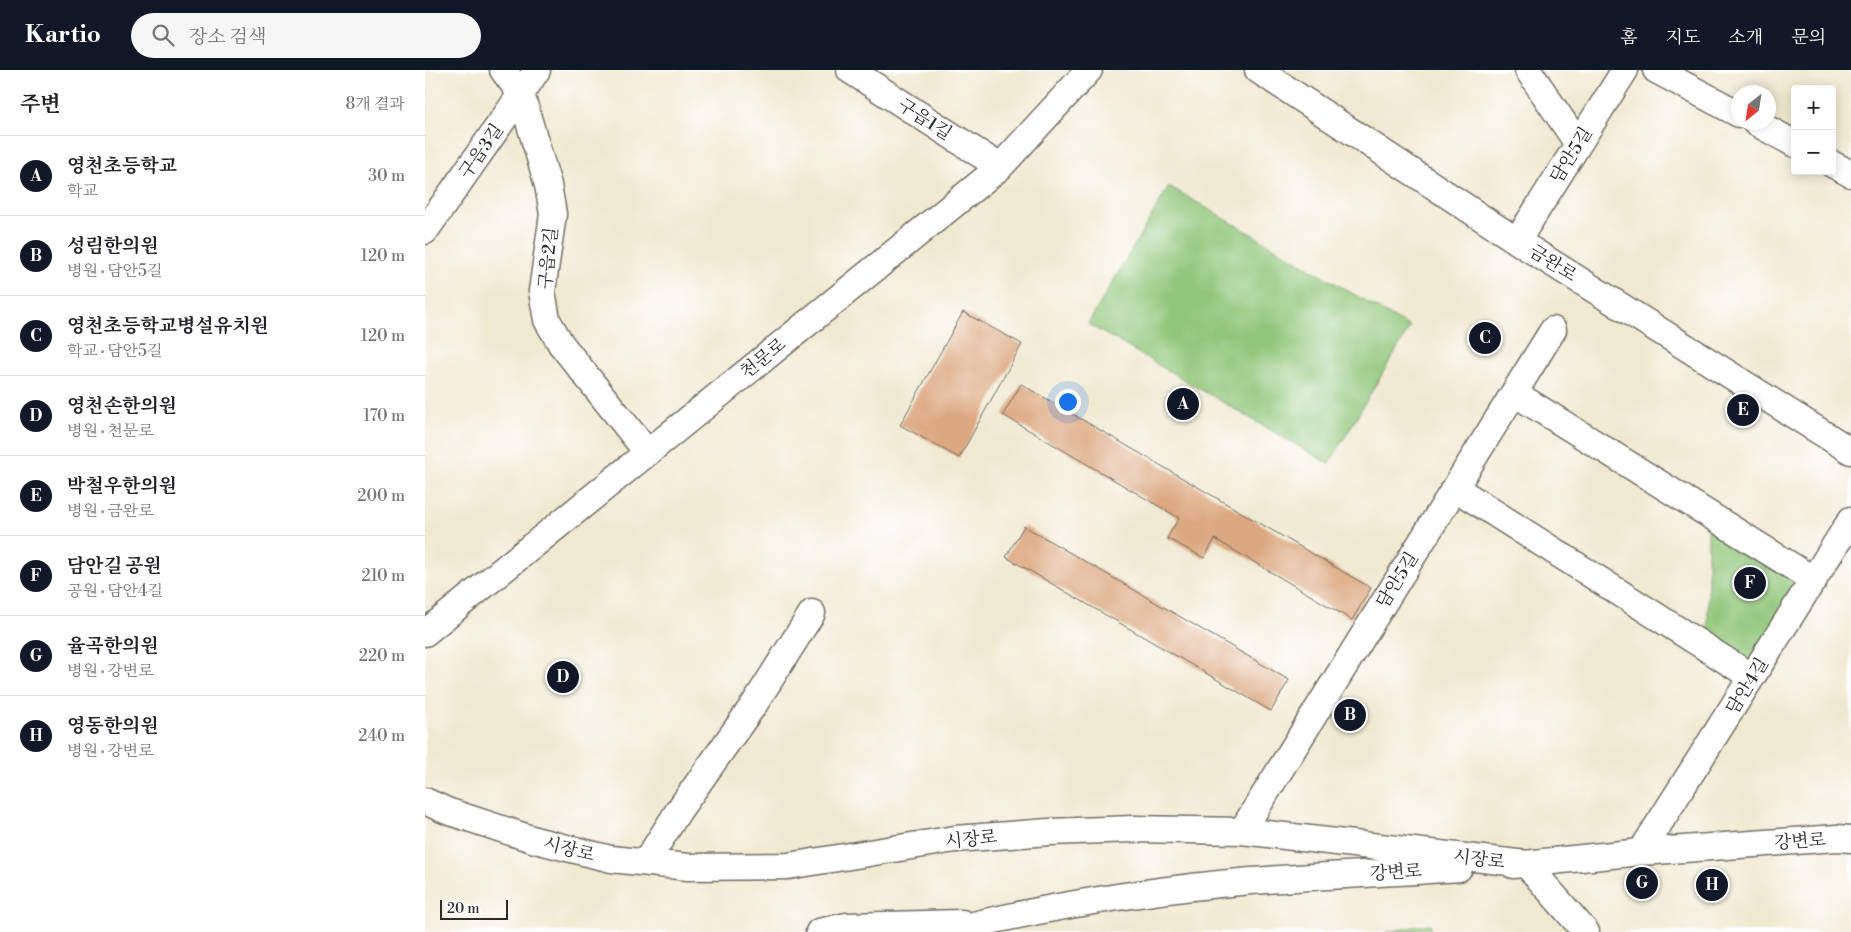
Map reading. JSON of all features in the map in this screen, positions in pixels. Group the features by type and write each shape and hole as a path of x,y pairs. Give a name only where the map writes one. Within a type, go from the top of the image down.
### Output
{"street":[{"name":"구읍2길","path":"503,70 521,94 548,185 553,214 542,291 547,320 561,344 647,452"},
{"name":"구읍3길","path":"425,230 537,70"},
{"name":"구읍1길","path":"850,70 1001,167"},
{"name":"천문로","path":"425,634 647,452 1001,167 1089,70"},
{"name":"금완로","path":"1258,70 1517,241 1851,451"},
{"path":"1528,70 1578,144"},
{"name":"담안5길","path":"1517,241 1625,70"},
{"path":"1656,70 1731,110"},
{"path":"1770,130 1791,142"},
{"path":"1836,166 1851,174"},
{"name":"담안5길","path":"1242,831 1553,330"},
{"path":"1513,393 1814,580"},
{"path":"1455,488 1752,677"},
{"name":"담안4길","path":"1641,852 1851,520"},
{"path":"646,862 679,810 755,702 812,612"},
{"name":"시장로","path":"425,801 447,811 535,840 611,859 688,867 788,866 955,839 1049,832 1133,829 1242,831 1526,864"},
{"name":"강변로","path":"944,932 1129,896 1249,882 1526,864 1641,852 1837,838 1851,839"},
{"path":"1526,864 1586,932"},
{"path":"819,932 847,926 974,927"}],"green space":[{"path":"1169,186 1410,327 1329,464 1088,324"},
{"path":"1708,524 1790,573 1796,593 1754,659 1735,660 1708,643"},
{"path":"1430,924 1431,932 1387,932"}],"building":[{"path":"963,312 1022,344 959,458 900,425"},
{"path":"1021,384 1371,588 1352,620 1215,539 1204,558 1167,538 1179,518 1003,415"},
{"path":"1024,526 1289,680 1271,711 1006,557"}],"place":[{"name":"영천초등학교병설유치원","path":"1485,338"},
{"name":"영천초등학교","path":"1183,404"},
{"name":"박철우한의원","path":"1743,410"},
{"name":"담안길 공원","path":"1750,583"},
{"name":"영천손한의원","path":"563,677"},
{"name":"성림한의원","path":"1350,715"},
{"name":"율곡한의원","path":"1642,883"},
{"name":"영동한의원","path":"1712,885"}]}
